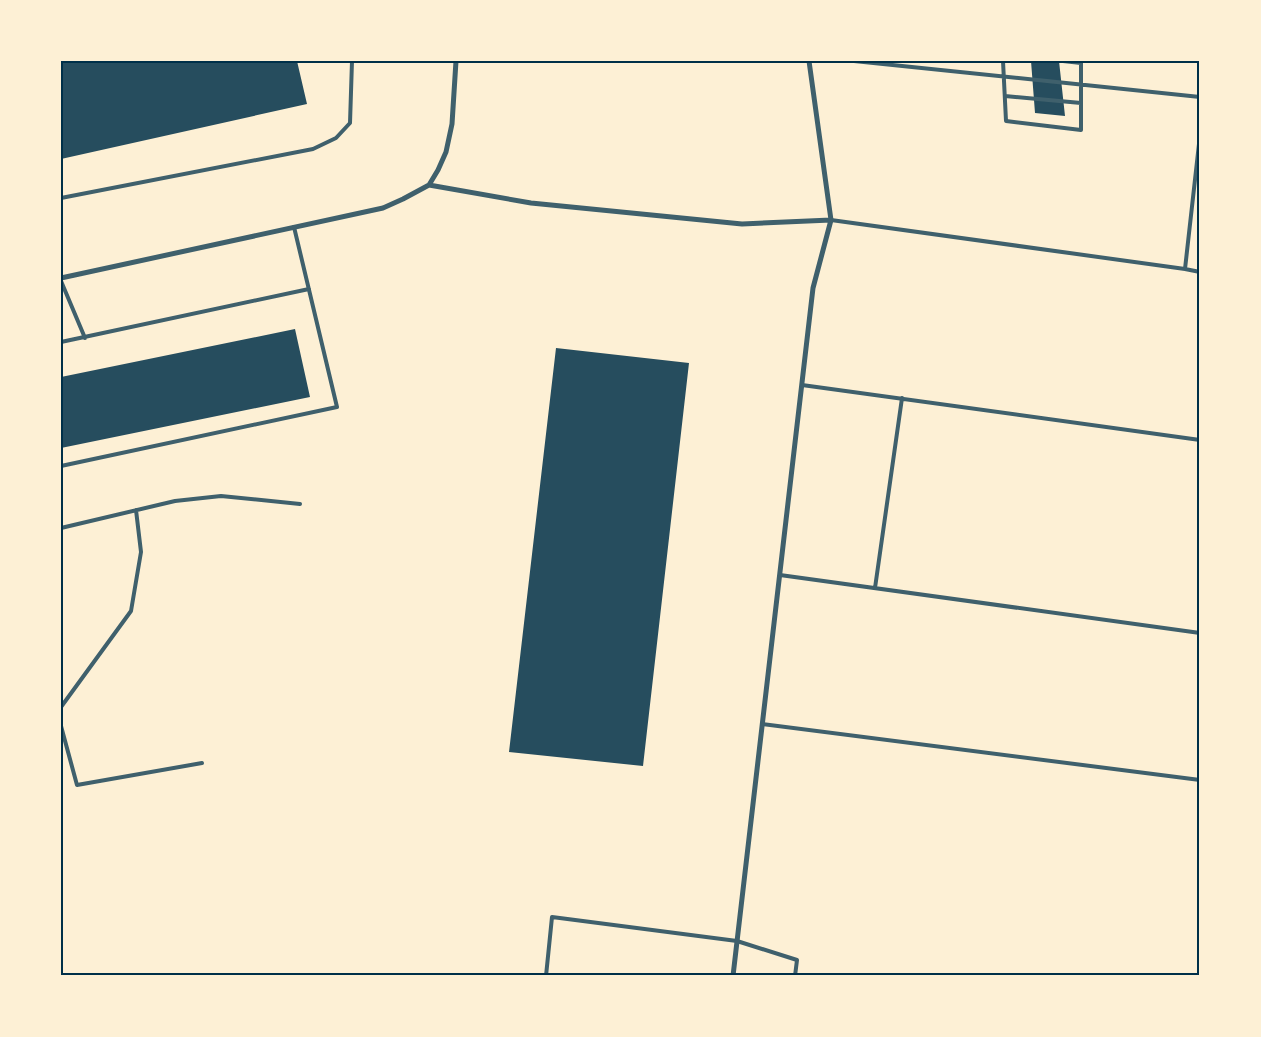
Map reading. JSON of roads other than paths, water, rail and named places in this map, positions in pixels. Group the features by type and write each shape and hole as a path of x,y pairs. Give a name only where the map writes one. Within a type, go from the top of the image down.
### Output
{"street":[{"path":"61,280 383,208 403,200 429,184 446,152 452,124 456,61"},
{"path":"733,976 813,288 831,220 809,61"},
{"path":"429,184 531,203 742,224 831,220"}],"lane":[{"path":"61,198 313,149 336,138 350,123 352,61"},
{"path":"854,61 1200,97"},
{"path":"1003,61 1006,121 1081,130 1081,62 1064,61"},
{"path":"1005,96 1081,103"},
{"path":"1185,268 1200,134"},
{"path":"831,220 1185,268 1200,272"},
{"path":"61,466 337,407 294,227"},
{"path":"61,280 85,338"},
{"path":"61,342 309,289"},
{"path":"802,385 1200,440"},
{"path":"875,588 902,398"},
{"path":"61,528 175,501 221,496 300,504"},
{"path":"61,707 131,611 141,552 136,510"},
{"path":"780,574 1200,633"},
{"path":"762,724 1200,780"},
{"path":"61,726 77,784 202,764"},
{"path":"546,976 552,917 737,941 797,960 795,976"}]}
